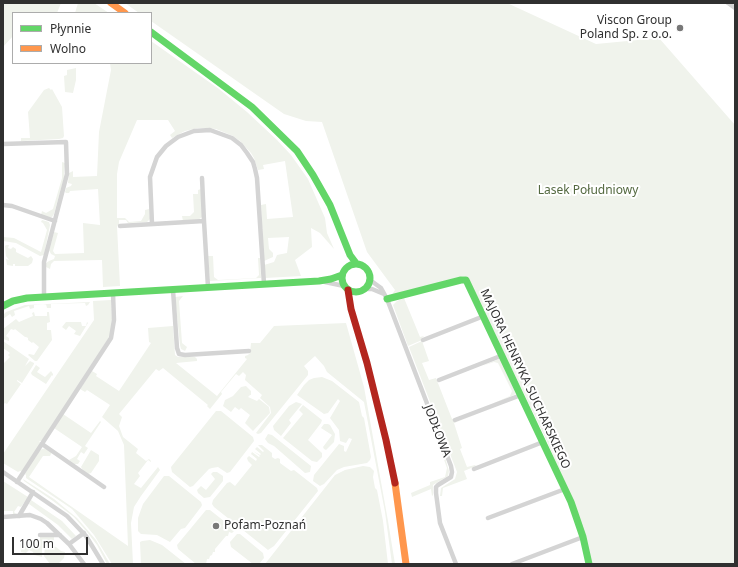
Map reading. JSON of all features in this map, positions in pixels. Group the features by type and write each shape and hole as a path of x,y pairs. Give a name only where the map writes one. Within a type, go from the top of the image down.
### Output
{"main road":[{"path":"111,3 124,12"},
{"path":"152,33 252,107 296,151 330,205 350,255 356,263 365,266 368,270 370,280 369,284 362,290 355,302 356,322"},
{"path":"340,232 348,266"},
{"path":"356,263 345,268 342,275 342,282 346,288 356,322 386,440 396,490 406,564"},
{"path":"3,306 20,299 319,281 332,279 342,275"},
{"name":"MAJORA HENRYKA SUCHARSKIEGO","path":"386,297 464,279 484,316 565,489 577,517 589,564"},
{"path":"346,288 362,290"}],"street":[{"path":"728,3 735,8"},
{"path":"152,224 150,177 157,158 166,146 178,137 194,131 210,130 232,138 241,145 253,162 257,178 264,284"},
{"path":"3,144 66,142 67,174 44,262 44,297"},
{"path":"202,178 208,287"},
{"path":"3,206 14,206 55,221"},
{"path":"120,226 204,221"},
{"path":"370,280 381,288 386,297"},
{"path":"319,281 346,288"},
{"path":"362,290 372,289 386,297"},
{"path":"173,290 177,348 179,354 185,355 249,351"},
{"path":"17,482 111,338 114,320 113,293"},
{"name":"JODŁOWA","path":"386,297 452,472 451,477 436,487 436,492 442,527 456,564"},
{"path":"423,340 484,316"},
{"path":"440,380 503,356"},
{"path":"456,420 521,395"},
{"path":"474,469 543,442"},
{"path":"42,444 104,487"},
{"path":"3,472 67,516 84,533 103,564"},
{"path":"488,518 565,489"},
{"path":"19,516 33,492"},
{"path":"3,517 36,516 60,534 84,564"},
{"path":"69,544 84,533"},
{"path":"40,535 60,534"},
{"path":"512,564 583,537"}],"green space":[{"path":"3,3 61,3 57,12 12,12 12,37 3,47"},
{"path":"78,3 94,3 108,12 75,12"},
{"name":"Lasek Południowy","path":"125,3 507,3 596,44 659,38 735,125 735,564 592,564 571,496 545,437 467,277 463,276 391,296 395,290 367,252 322,122 306,121 284,114 152,22 152,12 138,12"},
{"path":"152,42 219,89 247,112 291,155 308,179 325,218 327,233 334,249 320,233 311,228 312,247 295,260 301,276 265,278 264,265 274,262 277,255 287,253 289,237 268,238 269,249 273,253 273,257 264,261 261,205 266,204 267,219 293,217 285,161 263,165 264,169 258,170 251,153 233,136 216,129 198,128 185,131 172,138 170,135 175,131 168,120 137,120 119,162 117,174 117,218 125,218 129,222 141,221 145,214 145,210 149,209 150,219 147,222 128,223 126,220 119,220 119,224 117,226 120,286 103,287 102,260 54,261 51,264 50,269 46,267 46,263 54,259 55,256 51,254 49,250 54,232 58,233 53,251 55,254 84,253 83,223 100,225 98,189 70,191 69,193 65,192 66,188 72,184 68,183 69,173 73,171 73,177 97,176 99,132 111,70 110,64 152,64"},
{"path":"76,68 76,80 73,93 65,92 64,76 67,75 67,70"},
{"path":"49,88 51,90 52,89 62,107 63,138 21,141 21,138 30,138 28,112 44,90"},
{"path":"62,162 65,163 64,178 54,214 52,217 41,215 42,211 46,213 53,209 62,178"},
{"path":"201,189 202,217 198,220 183,221 182,216 190,216 194,212 193,194 198,194 198,190"},
{"path":"42,220 49,222 50,225 44,255 40,256 16,243 3,241 3,237 14,238 41,252 47,230 41,222"},
{"path":"6,245 9,245 8,248 11,249 13,247 16,249 16,252 28,258 31,256 33,259 32,263 28,266 15,266 15,264 13,264 13,266 7,265 6,259 9,260 6,256"},
{"path":"208,256 213,256 214,277 218,280 256,278 259,275 258,258 260,258 261,278 210,281"},
{"path":"183,296 179,301 182,343 187,347 185,351 181,349 180,345 175,297"},
{"path":"404,298 420,337 424,336 421,339 422,340 408,346 393,305 397,301"},
{"path":"111,300 112,319 111,331 108,339 42,441 39,441 41,443 22,472 18,472 3,463 3,454 94,320 93,301"},
{"path":"90,302 86,306 85,303 51,304 51,308 47,308 46,304"},
{"path":"45,304 34,305 34,308 30,309 29,306 14,311 15,315 12,317 10,314 3,319 3,315 6,312 25,305"},
{"path":"34,312 35,316 47,316 47,312 49,312 50,322 47,323 47,330 51,330 52,340 37,361 28,355 34,355 39,347 15,329 11,329 6,336 9,338 9,341 3,339 3,329 16,319 19,322 33,316 32,313"},
{"path":"66,322 81,322 82,326 86,326 87,322 88,323 80,336 74,334 76,331 69,326 66,330 62,327"},
{"path":"346,323 364,387 395,564 392,564 385,512 364,402 327,372 315,356 304,366 308,371 308,375 261,433 258,434 256,433 271,413 270,407 260,398 262,395 245,380 246,375 243,372 239,376 236,374 221,392 222,394 210,409 207,406 208,405 163,368 159,371 156,369 119,414 122,417 119,426 123,437 138,449 136,453 146,461 149,459 151,461 148,460 138,473 140,476 134,484 141,488 158,467 160,470 134,507 131,523 133,564 112,564 94,535 72,509 26,478 25,474 39,450 46,448 52,452 50,456 43,456 29,477 128,546 124,445 118,431 102,417 110,405 87,390 85,392 80,389 92,371 97,374 96,376 119,391 151,343 149,342 148,328 173,326 175,355 178,357 195,357 197,359 197,361 176,363 217,396 247,359 245,356 250,353 251,343 260,343 274,326"},
{"path":"3,341 29,359 25,366 30,361 34,364 22,383 17,380 21,384 7,404 5,403 3,405 3,364 10,357 8,355 10,353 3,348"},
{"path":"422,341 429,361 422,363 429,380 436,378 452,419 461,416 456,422 483,412 454,423 462,448 460,449 467,467 476,466 464,471 467,479 443,488 442,496 440,496 441,488 455,479 457,472 409,347"},
{"path":"499,359 501,360 516,394 494,403 510,396 512,391 498,363 494,362 482,366"},
{"path":"36,365 40,368 37,372 45,377 51,371 53,374 46,384 32,375 31,373"},
{"path":"322,377 332,381 359,402 362,416 364,418 371,457 367,463 344,467 337,470 324,484 320,486 313,481 314,475 339,444 344,446 344,451 346,452 352,439 349,438 346,443 340,441 339,430 330,418 340,401 338,399 328,413 324,414 297,395 309,380"},
{"path":"246,386 251,391 251,395 248,397 257,401 259,399 269,407 270,413 253,431 245,423 250,415 241,408 239,410 235,407 231,412 223,406 225,400 233,396 241,387"},
{"path":"296,402 302,404 289,420 291,423 281,436 274,430 273,426 289,406"},
{"path":"303,405 322,420 308,440 322,453 322,457 317,462 312,461 283,438 303,414 299,410"},
{"path":"216,411 221,411 253,437 254,441 230,472 227,473 218,467 209,469 193,486 190,487 172,472 171,467"},
{"path":"63,414 91,433 100,421 101,422 85,446 88,448 84,454 81,452 77,459 80,461 78,464 74,464 69,460 76,456 82,447 54,428"},
{"path":"324,424 330,425 335,434 334,442 326,450 323,447 332,435 321,428"},
{"path":"268,434 272,435 311,466 310,472 305,473 274,446 268,443 265,439"},
{"path":"258,445 262,445 272,453 272,457 275,459 280,459 280,463 291,471 294,470 317,488 318,491 274,546 268,550 212,504 213,500 227,483 230,482 235,486 252,465 247,458 249,456 256,461 257,459 251,454 252,452 259,457 260,456 253,451 260,455 261,454 255,449 257,447 263,452 264,451"},
{"path":"91,450 99,455 99,461 91,473 88,474 81,467"},
{"path":"442,454 444,454 449,471 448,476 433,485 432,496 431,489 412,497 411,493 430,485 430,482 445,477 447,468"},
{"path":"363,466 370,467 374,471 373,477 383,521 388,564 265,564 335,475 345,470"},
{"path":"213,472 217,472 223,476 223,481 210,497 204,498 198,493 197,490 201,486 206,490 215,479 211,474"},
{"path":"164,476 169,476 201,502 202,505 185,528 181,529 170,542 157,535 141,534 138,531 138,518 143,504"},
{"path":"23,479 54,499 77,518 96,540 110,564 107,564 97,545 74,517"},
{"path":"3,481 28,497 21,507 18,506 14,512 16,514 13,515 13,511 3,511"},
{"path":"31,500 62,521 76,536 72,539 58,525 29,504"},
{"path":"206,510 210,510 234,529 234,531 232,533 229,532 228,536 226,536 215,549 215,552 213,552 209,559 207,559 206,564 196,564 178,549 177,545"},
{"path":"237,534 240,534 263,553 264,558 259,564 253,564 231,547 230,542"},
{"path":"40,537 54,537 54,540 47,542 42,548 42,557 34,555 33,552 29,550 26,553 21,552 20,543 27,542 40,544"},
{"path":"150,540 162,545 186,564 141,564 140,542"},
{"path":"53,546 65,552 64,558 59,563 50,564 44,556 45,547 50,548"}],"traffic: fast":[{"path":"152,33 252,107 297,151 330,205 350,255 356,263"},
{"path":"356,264 362,265 366,268 369,272 370,278 369,284 366,288 362,291 356,292 350,291 346,288 343,284 342,278 343,272 346,268 350,265 356,264"},
{"path":"3,306 13,301 27,298 319,281 342,275"},
{"path":"387,299 466,280 571,502 583,537 589,564"}],"traffic: slow":[{"path":"111,3 124,12"},
{"path":"395,483 406,564"}],"traffic: jam":[{"path":"348,290 351,309 367,363 395,483"}],"place":[{"name":"Viscon Group Poland Sp. z o.o.","path":"680,28"},
{"name":"Pofam-Poznań","path":"216,526"}]}
